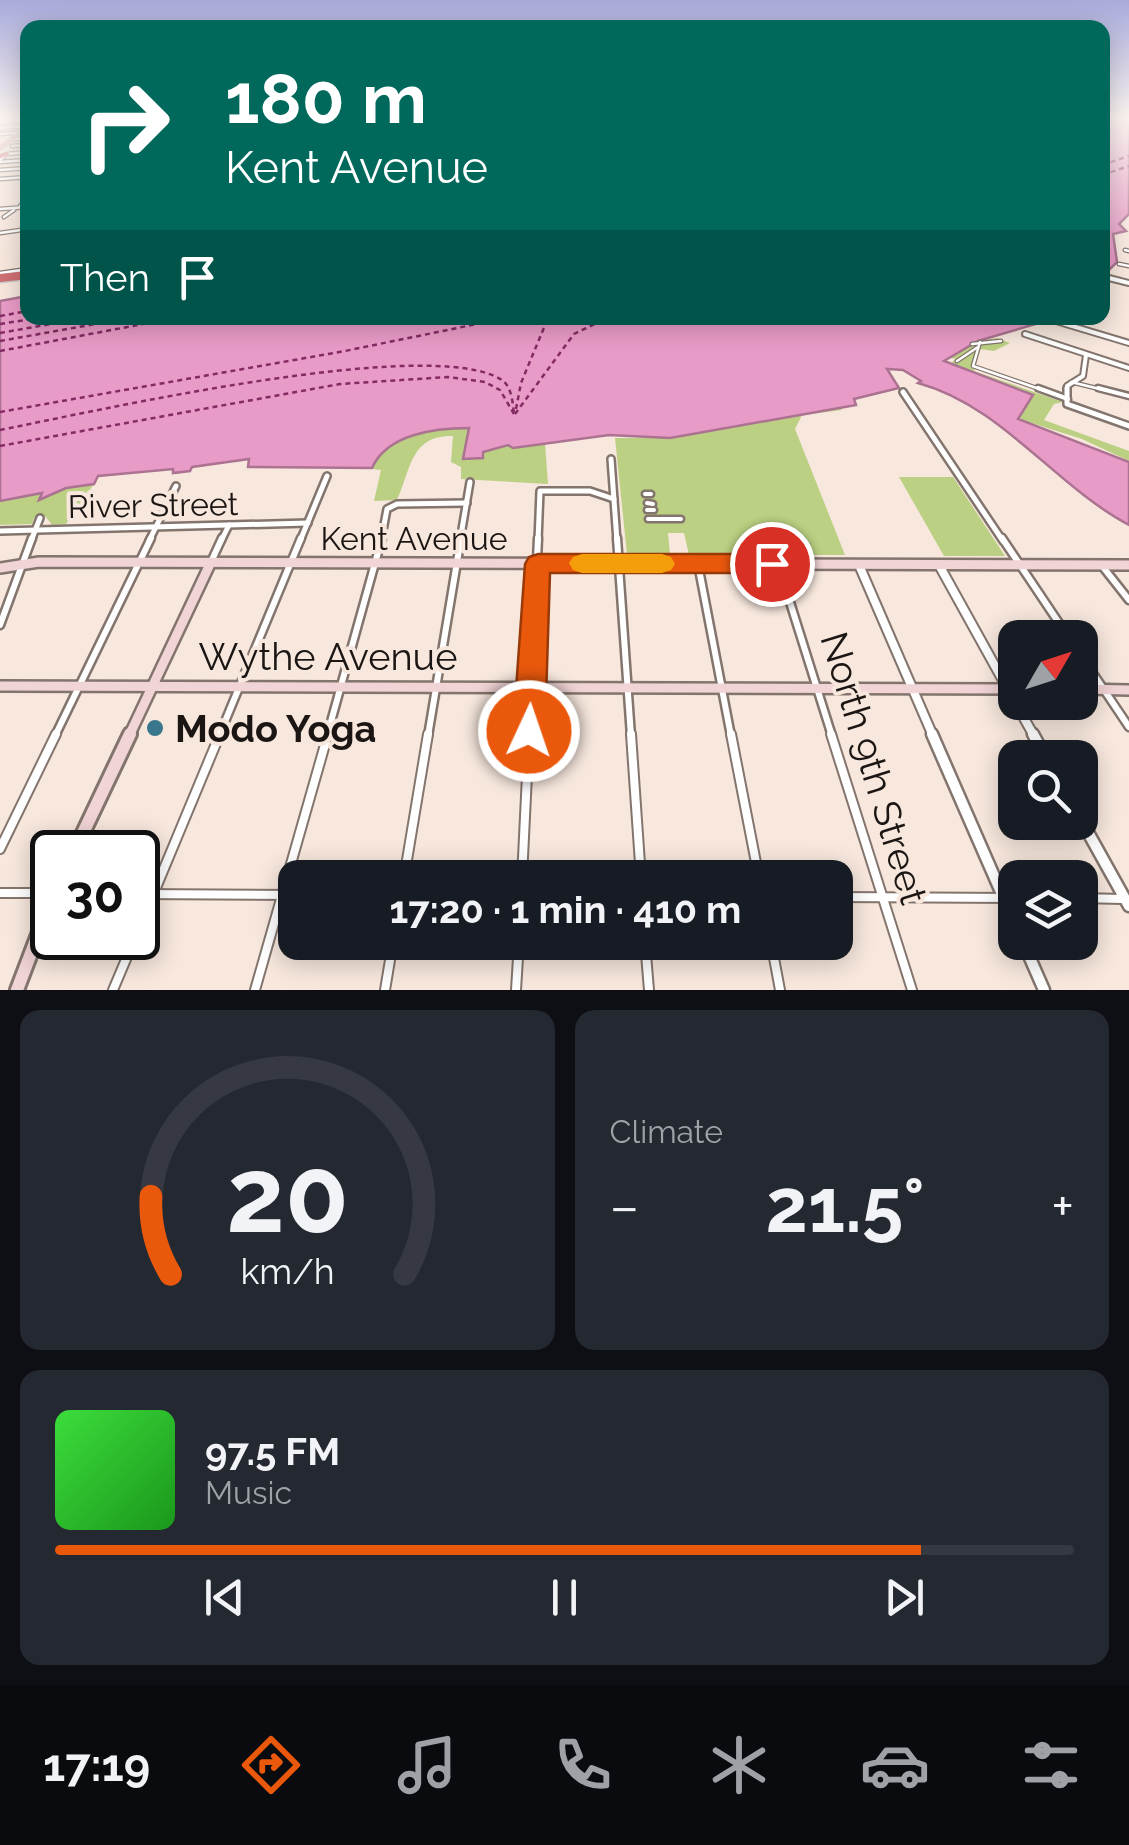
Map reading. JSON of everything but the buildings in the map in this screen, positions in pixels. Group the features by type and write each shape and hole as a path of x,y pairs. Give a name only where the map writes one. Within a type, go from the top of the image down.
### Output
{"main road":[{"name":"Kent Avenue","path":"0,568 23,564 140,562 1129,565"},
{"path":"84,830 211,562"},
{"name":"Wythe Avenue","path":"0,686 998,689"},
{"path":"1098,690 1129,690"},
{"path":"17,990 30,955"}],"street":[{"path":"0,209 18,207"},
{"path":"4,217 18,207"},
{"path":"1119,264 1129,266"},
{"path":"1069,325 1129,343"},
{"path":"1025,334 1129,368"},
{"path":"974,361 958,359 977,344 1001,342"},
{"path":"977,344 973,366 1129,426"},
{"path":"1068,401 1067,386 1083,376 1086,355"},
{"path":"1072,382 1129,396"},
{"path":"903,392 1057,620"},
{"path":"611,458 639,860"},
{"path":"160,877 327,476"},
{"path":"407,860 470,482"},
{"path":"0,850 176,486"},
{"path":"523,860 540,491 590,492 614,499"},
{"path":"293,860 390,506 467,503"},
{"path":"0,625 40,518"},
{"path":"648,519 681,519"},
{"name":"River Street","path":"0,532 308,524"},
{"path":"211,562 229,525"},
{"path":"698,564 755,860"},
{"name":"North 9th Street","path":"778,564 912,990"},
{"path":"859,564 998,874"},
{"path":"939,564 998,666"},
{"path":"1101,565 1129,600"},
{"path":"1098,681 1129,727"},
{"path":"1093,840 1128,901"},
{"path":"0,893 30,895"},
{"path":"160,894 278,894"},
{"path":"853,897 998,898"},
{"path":"1098,899 1128,901"},
{"path":"256,990 278,912"},
{"path":"113,990 125,960"},
{"path":"385,990 390,960"},
{"path":"516,990 518,960"},
{"path":"646,960 648,990"},
{"path":"774,960 780,990"},
{"path":"1031,960 1044,990"}],"green space":[{"path":"997,338 1010,343 994,351 980,349 974,371 1063,402 1054,404 1044,420 1129,451 1129,461 1082,439 1022,420 1019,415 1033,395 965,372 951,363 956,359 951,358 952,354 978,341"},
{"path":"474,400 464,459 508,445 545,443 548,484 461,479 461,467 451,462 453,436 439,437 428,441 414,456 397,500 374,501 381,470 372,469 378,458 409,437 461,428"},
{"path":"839,406 842,410 802,415 795,429 845,555 689,555 684,533 668,533 670,555 627,554 615,438 670,438"},
{"path":"899,477 953,477 1005,556 944,556"},
{"path":"94,484 66,524 52,525 46,517 34,518 32,524 0,525 0,501 43,492 41,500 66,488"}],"shaded area":[{"path":"1110,165 1129,165 1129,214 1119,224 1126,231 1113,234 1117,262 1110,269"},
{"path":"20,297 20,325 1032,325 978,341 944,361 1033,395 1018,419 1129,462 1129,525 1076,489 976,409 918,383 921,381 903,370 887,369 899,388 854,399 856,405 670,438 609,435 513,448 508,445 483,452 483,458 463,459 469,428 442,429 400,440 372,468 248,467 249,459 173,473 173,469 98,476 94,484 66,488 39,500 42,493 0,501 0,301"}],"ferry route":[{"path":"1110,172 1129,166"},
{"path":"0,316 20,312"},
{"path":"0,324 20,321"},
{"path":"0,333 45,325"},
{"path":"0,341 90,325"},
{"path":"0,351 138,325"},
{"path":"0,412 472,325"},
{"path":"516,409 521,383 545,325"},
{"path":"515,414 574,334 593,325"},
{"path":"0,430 259,381 407,366 464,368 502,380 510,391 514,414"},
{"path":"0,446 340,384 448,377 485,382 500,390 514,414"}],"slow traffic":[{"path":"582,563 662,564"}],"place":[{"name":"Modo Yoga","path":"155,728"}],"route":[{"path":"529,731 538,564 772,564"}]}
